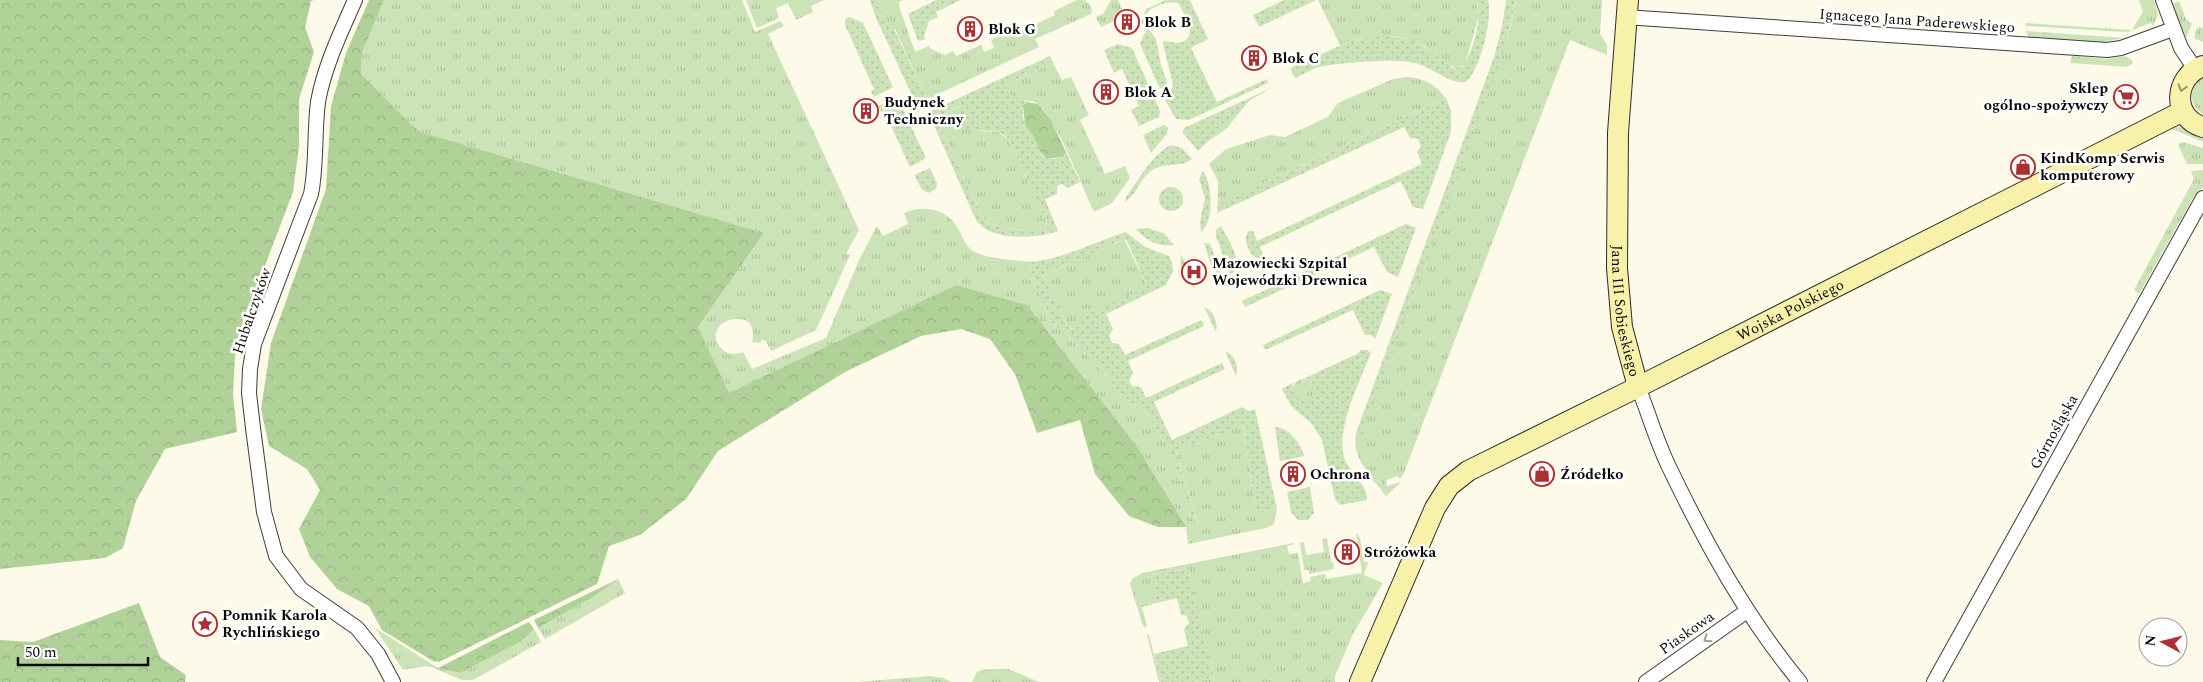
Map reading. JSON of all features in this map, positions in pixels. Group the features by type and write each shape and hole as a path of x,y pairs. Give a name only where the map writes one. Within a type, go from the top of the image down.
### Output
{"street":[{"name":"Hubalczyków","path":"355,0 323,81 318,108 315,174 311,194 254,344 250,368 249,394 264,512 276,556 301,589 358,628 378,654 393,682"},
{"path":"2163,0 2182,48 2199,67 2182,83 2180,102 2183,111 2189,119 2203,127"},
{"name":"Ignacego Jana Paderewskiego","path":"1627,8 2106,50 2121,48 2173,29"},
{"name":"Jana III Sobieskiego","path":"1627,8 1618,133 1617,268 1622,327 1638,388 1669,468 1746,612 1800,682"},
{"name":"Wojska Polskiego","path":"1360,682 1435,508 1449,486 1468,471 1638,388 2183,111"},
{"name":"Górnośląska","path":"1934,682 2201,200"},
{"name":"Piaskowa","path":"1646,682 1746,612"}],"green space":[{"path":"0,0 314,0 311,1 305,27 314,52 299,99 299,146 293,192 244,316 235,356 233,394 237,432 165,449 136,501 123,548 105,558 0,569"},
{"path":"369,0 384,0 362,53 361,74 421,132 764,233 698,327 729,393 956,285 1027,305 1135,444 1186,527 1158,527 1129,516 1095,474 1080,420 1037,433 1015,374 990,339 961,329 921,336 845,372 718,451 686,499 640,535 609,546 597,584 439,662 433,661 382,630 369,606 337,589 310,557 299,529 320,490 307,469 269,446 261,409 271,343 326,189 331,106 346,53"},
{"path":"384,0 742,0 755,32 780,21 784,26 768,34 859,230 846,254 850,255 816,330 771,351 766,341 761,340 761,343 752,342 753,330 748,322 740,319 731,320 723,323 717,330 716,338 721,348 731,354 743,352 752,369 826,338 860,258 877,226 883,236 908,224 904,213 918,209 939,212 951,219 965,243 978,254 1030,262 1034,281 1051,322 1070,338 1108,377 1120,395 1146,412 1170,450 1194,525 1198,524 1176,452 1243,425 1257,513 1277,509 1274,524 1266,528 1188,544 1186,527 1027,305 956,285 729,394 698,327 764,233 421,132 361,74 362,53"},
{"path":"746,0 824,0 811,6 813,12 796,20 788,3 776,8 779,18 757,28"},
{"path":"870,0 877,0 891,31 894,29 927,99 916,104 876,18"},
{"path":"877,0 904,0 899,2 900,9 915,52 929,46 931,49 945,55 953,51 956,56 981,45 984,52 994,48 991,40 1015,29 1018,33 1055,15 1054,11 1077,0 1085,0 1089,3 1092,10 1091,14 1035,39 1039,47 927,99 895,29 891,31"},
{"path":"936,0 961,0 936,12 938,17 929,21 924,36 926,39 918,41 908,14"},
{"path":"1111,0 1118,0 1125,16 1101,27 1096,17 1103,14"},
{"path":"1166,0 1190,0 1208,39 1191,48 1217,102 1267,79 1268,83 1189,120 1176,119 1164,98 1173,85 1163,42 1178,43 1185,41 1189,37 1190,32 1187,19 1178,3 1170,2 1160,5 1145,16 1146,25 1156,39 1167,84 1164,89 1159,87 1140,44 1146,30 1141,21 1146,9"},
{"path":"1284,0 1316,0 1259,27 1253,15"},
{"path":"1318,0 1476,0 1479,15 1465,65 1456,68 1427,48 1406,39 1384,36 1362,38 1340,45"},
{"path":"1476,0 1488,0 1489,19 1484,44 1476,68 1465,82 1454,81 1415,63 1396,61 1373,61 1318,67 1295,78 1290,68 1353,40 1382,35 1412,40 1428,49 1453,68 1463,67 1470,53 1478,25 1479,15"},
{"path":"1506,0 1516,0 1504,51 1362,436 1356,433 1494,57 1502,27"},
{"path":"1516,0 1602,0 1600,34 1607,45 1607,55 1570,40 1403,475 1399,479 1398,476 1386,480 1387,486 1401,482 1386,496 1369,475 1360,459 1355,442 1356,433 1361,435 1508,37"},
{"path":"2139,0 2154,0 2158,15 2153,26 2151,23 2127,32 2026,26 2026,23 2132,30 2143,12"},
{"path":"2179,1 2186,19 2192,24 2186,38 2172,4"},
{"path":"850,17 863,23 893,87 874,97 871,91 874,89 845,25 845,19"},
{"path":"2201,27 2203,29 2203,42 2194,38 2197,28"},
{"path":"2026,31 2125,38 2103,42 2028,37"},
{"path":"1118,44 1132,48 1160,111 1159,117 1139,126 1131,110 1139,106 1122,69 1114,73 1104,50"},
{"path":"1050,56 1053,63 1005,85 1012,96 1027,102 1023,105 1024,121 1042,154 1045,157 1055,159 1063,157 1066,152 1080,182 1068,188 1062,184 1057,186 1057,194 1045,199 1058,231 1025,237 1001,235 981,226 975,218 929,114 931,111","holes":["959,106 960,120 964,128 969,130 998,132 1008,138 1049,227 1024,230 1005,228 989,223 983,218 936,118"]},
{"path":"2072,56 2108,59 2125,56 2131,59 2133,63 2127,67 2070,63"},
{"path":"1053,63 1062,80 1071,77 1089,115 1080,120 1105,174 1125,166 1130,178 1112,203 1094,212 1062,140 1047,114 1035,102 1013,97 1005,85"},
{"path":"1407,77 1429,83 1446,98 1218,204 1218,181 1209,164 1226,149 1270,135 1285,137 1328,117 1338,103 1393,79"},
{"path":"2203,78 2203,114 2192,101 2192,91 2198,81"},
{"path":"1271,88 1249,101 1226,129 1207,142 1198,151 1183,133 1184,128"},
{"path":"897,97 926,158 910,167 884,111 881,112 878,106"},
{"path":"1446,98 1451,111 1451,132 1423,209 1413,207 1401,181 1260,247 1264,257 1263,260 1253,256 1246,244 1246,237 1249,231 1253,231 1257,241 1422,164 1417,152 1421,146 1418,139 1410,138 1404,127 1217,213 1218,204"},
{"path":"1027,102 1038,104 1051,120 1066,152 1063,157 1047,159 1039,150 1033,136 1025,126 1023,105"},
{"path":"960,106 979,131 997,132 1008,138 1049,227 1024,230 1005,228 989,223 983,218 936,118"},
{"path":"1164,125 1168,128 1167,134 1151,153 1143,135"},
{"path":"2178,127 2203,134 2203,142 2170,128"},
{"path":"2183,142 2203,148 2203,164 2187,164 2179,147 2179,144"},
{"path":"1171,145 1182,148 1192,159 1183,163 1159,167 1149,172 1125,202 1126,197 1146,168 1164,149"},
{"path":"930,168 937,183 936,189 929,193 922,190 914,175"},
{"path":"2203,170 2203,187 2193,198 2139,294 2134,290 2194,179 2191,171"},
{"path":"1203,171 1209,185 1211,203 1208,220 1201,232 1200,222 1205,198 1199,179"},
{"path":"1166,187 1176,187 1183,194 1183,204 1176,211 1166,211 1159,204 1159,194"},
{"path":"1406,224 1416,228 1398,277 1387,272 1374,247 1245,307 1242,301"},
{"path":"1221,226 1236,258 1234,270 1230,275 1216,236 1216,230"},
{"path":"1147,228 1163,233 1174,245 1157,244 1144,237 1136,229"},
{"path":"1126,232 1145,247 1169,256 1173,271 1166,285 1106,314 1113,329 1109,336 1112,343 1119,344 1125,355 1201,320 1204,326 1128,361 1133,373 1129,380 1132,386 1141,387 1146,398 1222,363 1225,369 1154,402 1172,440 1242,407 1249,411 1255,409 1277,509 1257,513 1243,425 1176,452 1198,525 1194,526 1170,450 1146,412 1120,395 1108,377 1070,338 1051,322 1034,281 1030,262 1067,254","holes":["1124,239 1127,241 1146,284 1145,288 1086,315 1078,327 1071,329 1068,327 1047,282 1043,278 1045,274"]},
{"path":"1124,239 1146,284 1145,288 1075,329 1068,327 1047,282 1043,278 1045,274"},
{"path":"1204,243 1210,244 1215,257 1213,258 1214,261 1216,261 1222,276 1212,268"},
{"path":"1180,254 1195,279 1194,288 1182,273"},
{"path":"1380,290 1392,294 1375,339 1371,335 1365,335 1353,310 1265,350 1263,345"},
{"path":"1204,307 1214,317 1216,332"},
{"path":"1360,350 1367,350 1371,353 1345,421 1343,449 1347,465 1365,489 1367,500 1340,505 1335,499 1322,440 1311,423 1292,407 1282,389 1293,383 1294,394 1298,398 1306,400 1310,398 1315,388 1311,381 1305,378 1359,353"},
{"path":"1225,351 1235,361 1237,368 1236,376"},
{"path":"1304,379 1312,382 1315,390 1312,398 1304,401 1296,398 1293,390 1296,382"},
{"path":"1275,427 1285,430 1293,437 1300,446 1304,456 1280,461"},
{"path":"1310,487 1314,513 1308,520 1298,520 1291,512 1287,492"},
{"path":"1356,533 1360,538 1364,562 1368,562 1364,575 1383,583 1353,634 1335,676 1335,682 1194,682 1214,678 1188,568 1151,575 1157,603 1142,607 1147,626 1145,628 1142,623 1130,584 1132,579 1142,573 1294,543 1287,546 1289,554 1298,553 1303,583 1311,581 1310,577 1325,574 1326,579 1362,573"},
{"path":"1327,538 1334,569 1309,574 1309,570 1304,570 1300,543 1304,542 1306,555 1324,552 1322,539"},
{"path":"1188,568 1214,678 1194,682 1161,682 1154,654 1188,646 1184,629 1189,623 1187,616 1181,615 1177,598 1157,603 1151,575"},
{"path":"618,579 625,593 545,639 538,628 593,597"},
{"path":"618,579 593,597 538,628 534,620"},
{"path":"139,603 160,657 186,675 185,682 0,682 0,640 33,642"},
{"path":"529,622 534,629 522,641 460,673 438,668"},
{"path":"375,628 438,668 460,673 522,641 534,629 541,642 473,680 462,680 427,666 403,670"},
{"path":"1147,635 1149,635 1161,682 1159,682"},
{"path":"986,669 1008,669 1039,682 972,682 977,672"},
{"path":"930,676 952,682 857,682"}],"place":[{"name":"Blok B","path":"1127,22"},
{"name":"Blok G","path":"970,29"},
{"name":"Blok C","path":"1254,58"},
{"name":"Blok A","path":"1106,92"},
{"name":"Sklep ogólno-spożywczy","path":"2126,97"},
{"name":"Budynek Techniczny","path":"866,111"},
{"name":"KindKomp Serwis komputerowy","path":"2023,167"},
{"name":"Mazowiecki Szpital Wojewódzki Drewnica","path":"1194,272"},
{"name":"Ochrona","path":"1293,474"},
{"name":"Źródełko","path":"1542,474"},
{"name":"Stróżówka","path":"1347,552"},
{"name":"Pomnik Karola Rychlińskiego","path":"205,624"}]}
